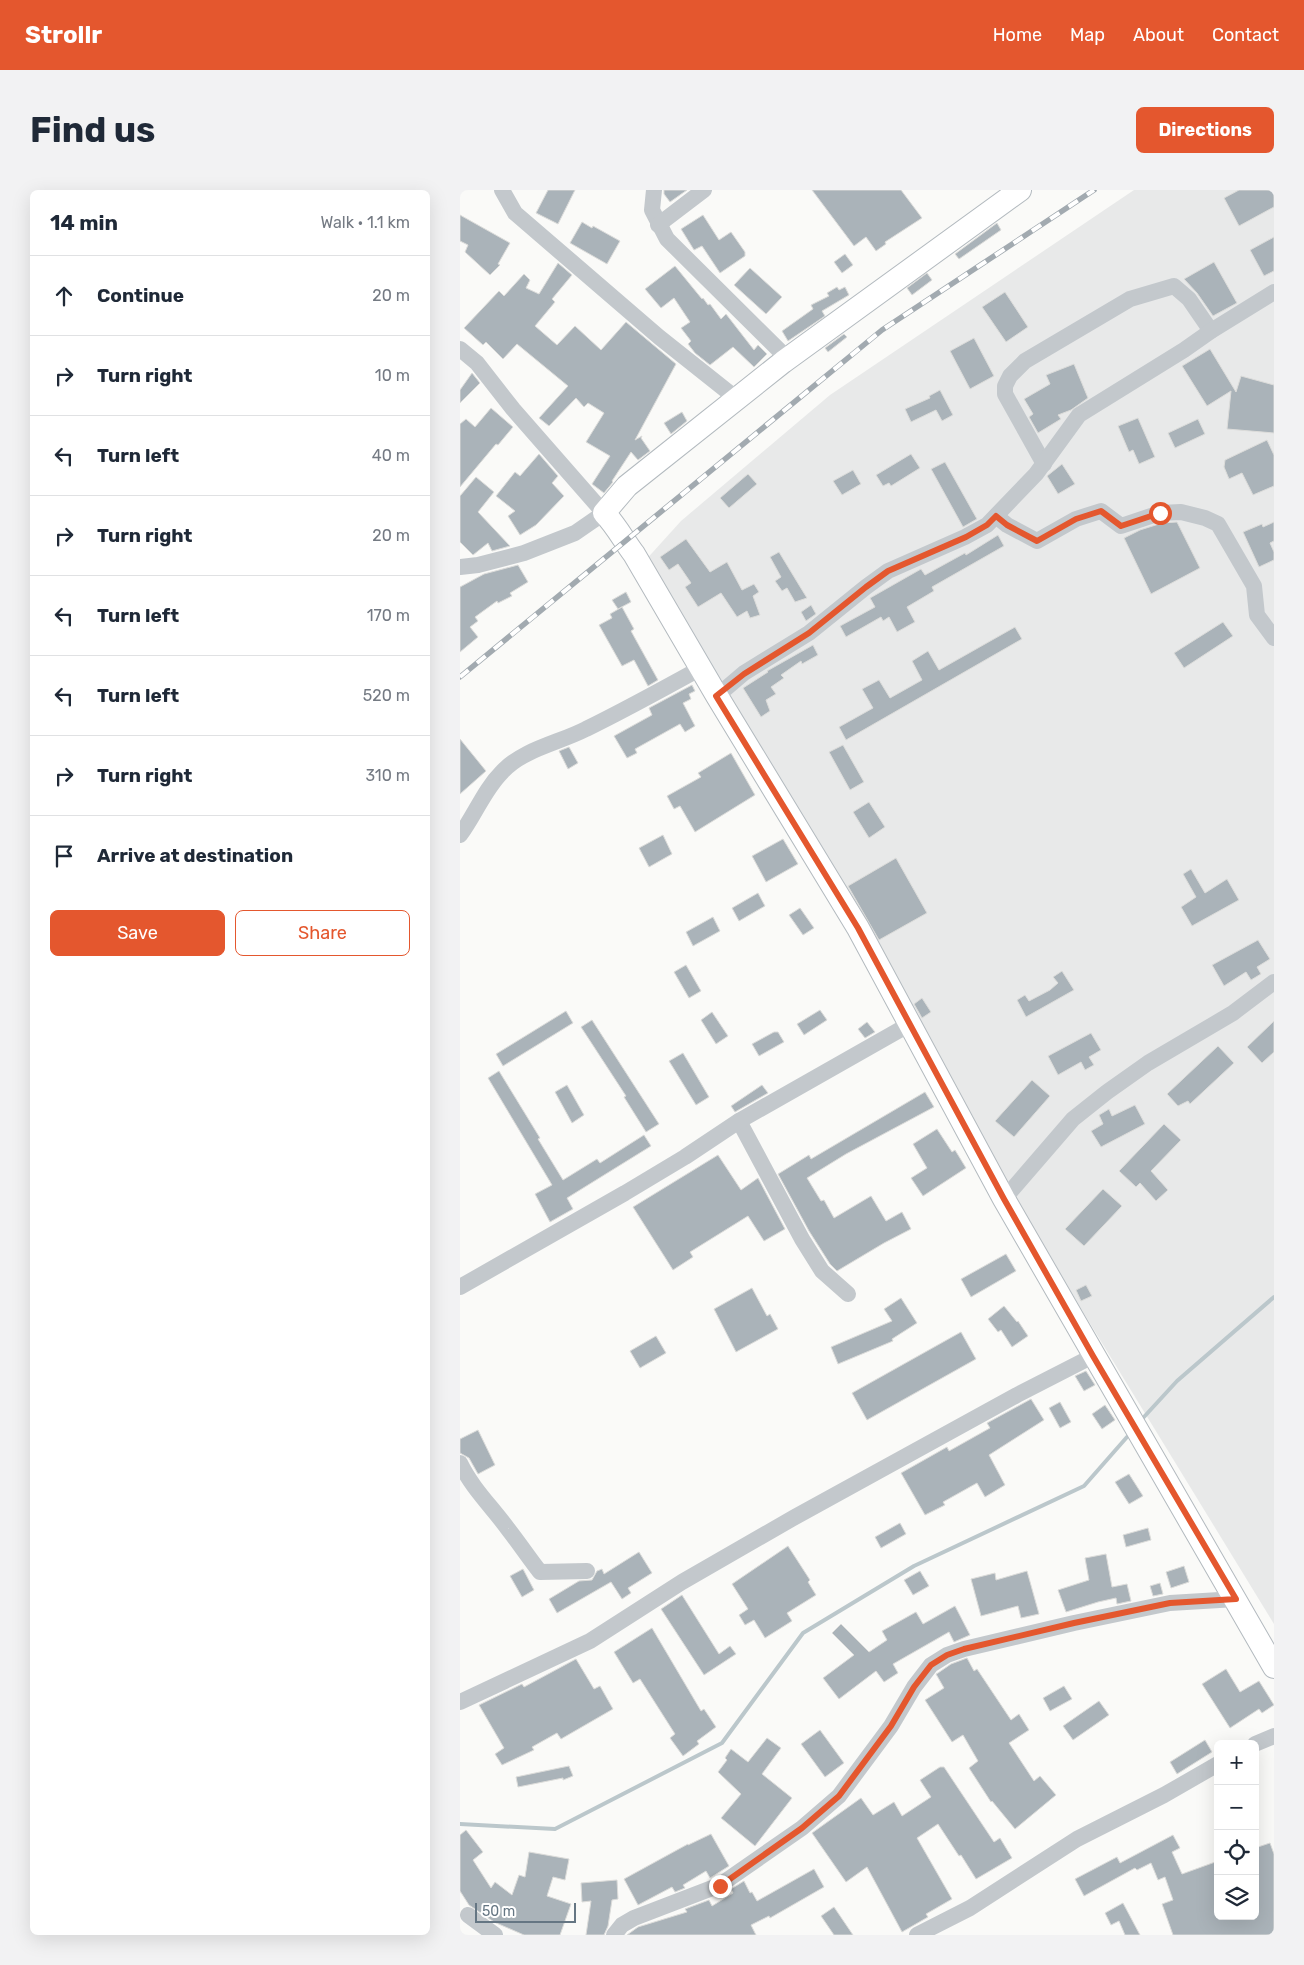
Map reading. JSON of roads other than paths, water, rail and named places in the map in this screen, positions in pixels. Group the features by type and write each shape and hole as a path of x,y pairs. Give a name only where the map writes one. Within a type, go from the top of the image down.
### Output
{"street":[{"path":"502,190 514,213 659,338 737,399"},
{"path":"654,190 652,210 658,225 667,239 788,359"},
{"path":"658,225 704,190"},
{"path":"460,566 478,565 524,554 575,533 604,513 628,486 788,359 1020,190"},
{"path":"1044,464 1005,394 1005,386 1010,376 1025,362 1130,299 1174,286 1189,300 1211,330"},
{"path":"716,696 744,674 809,633 888,571 966,537 987,525 1044,464 1079,415 1274,292"},
{"path":"460,349 478,363 513,409 610,520 620,537 634,554 716,696 858,928 1004,1199 1274,1667"},
{"path":"996,516 1007,525 1037,541 1076,519 1101,511 1121,526 1160,513 1181,512 1205,518 1218,524 1237,556 1254,586 1257,615 1274,638"},
{"path":"460,835 489,787 502,771 515,761 585,730 701,668"},
{"path":"1004,1199 1073,1119 1148,1063 1233,1013 1274,982"},
{"path":"460,1287 634,1188 685,1158 740,1121 910,1024"},
{"path":"740,1121 802,1239 822,1271 848,1294"},
{"path":"460,1702 590,1641 682,1582 795,1517 1017,1395 1093,1356"},
{"path":"460,1463 468,1479 510,1530 522,1550 540,1572 588,1571"},
{"path":"614,1935 622,1925 634,1918 720,1886 802,1828 839,1796 891,1726 914,1687 931,1665 947,1655 964,1649 1065,1625 1170,1603 1236,1599"},
{"path":"1259,1742 1274,1736"},
{"path":"917,1935 970,1908 1077,1839 1164,1796 1214,1766"},
{"path":"468,1915 495,1935"}],"waterway":[{"path":"1143,1418 1177,1381 1274,1297"},
{"path":"460,1824 555,1829 722,1743 803,1633 914,1566 1084,1486 1127,1437"}],"railway":[{"path":"460,677 882,330 1094,190"}]}
